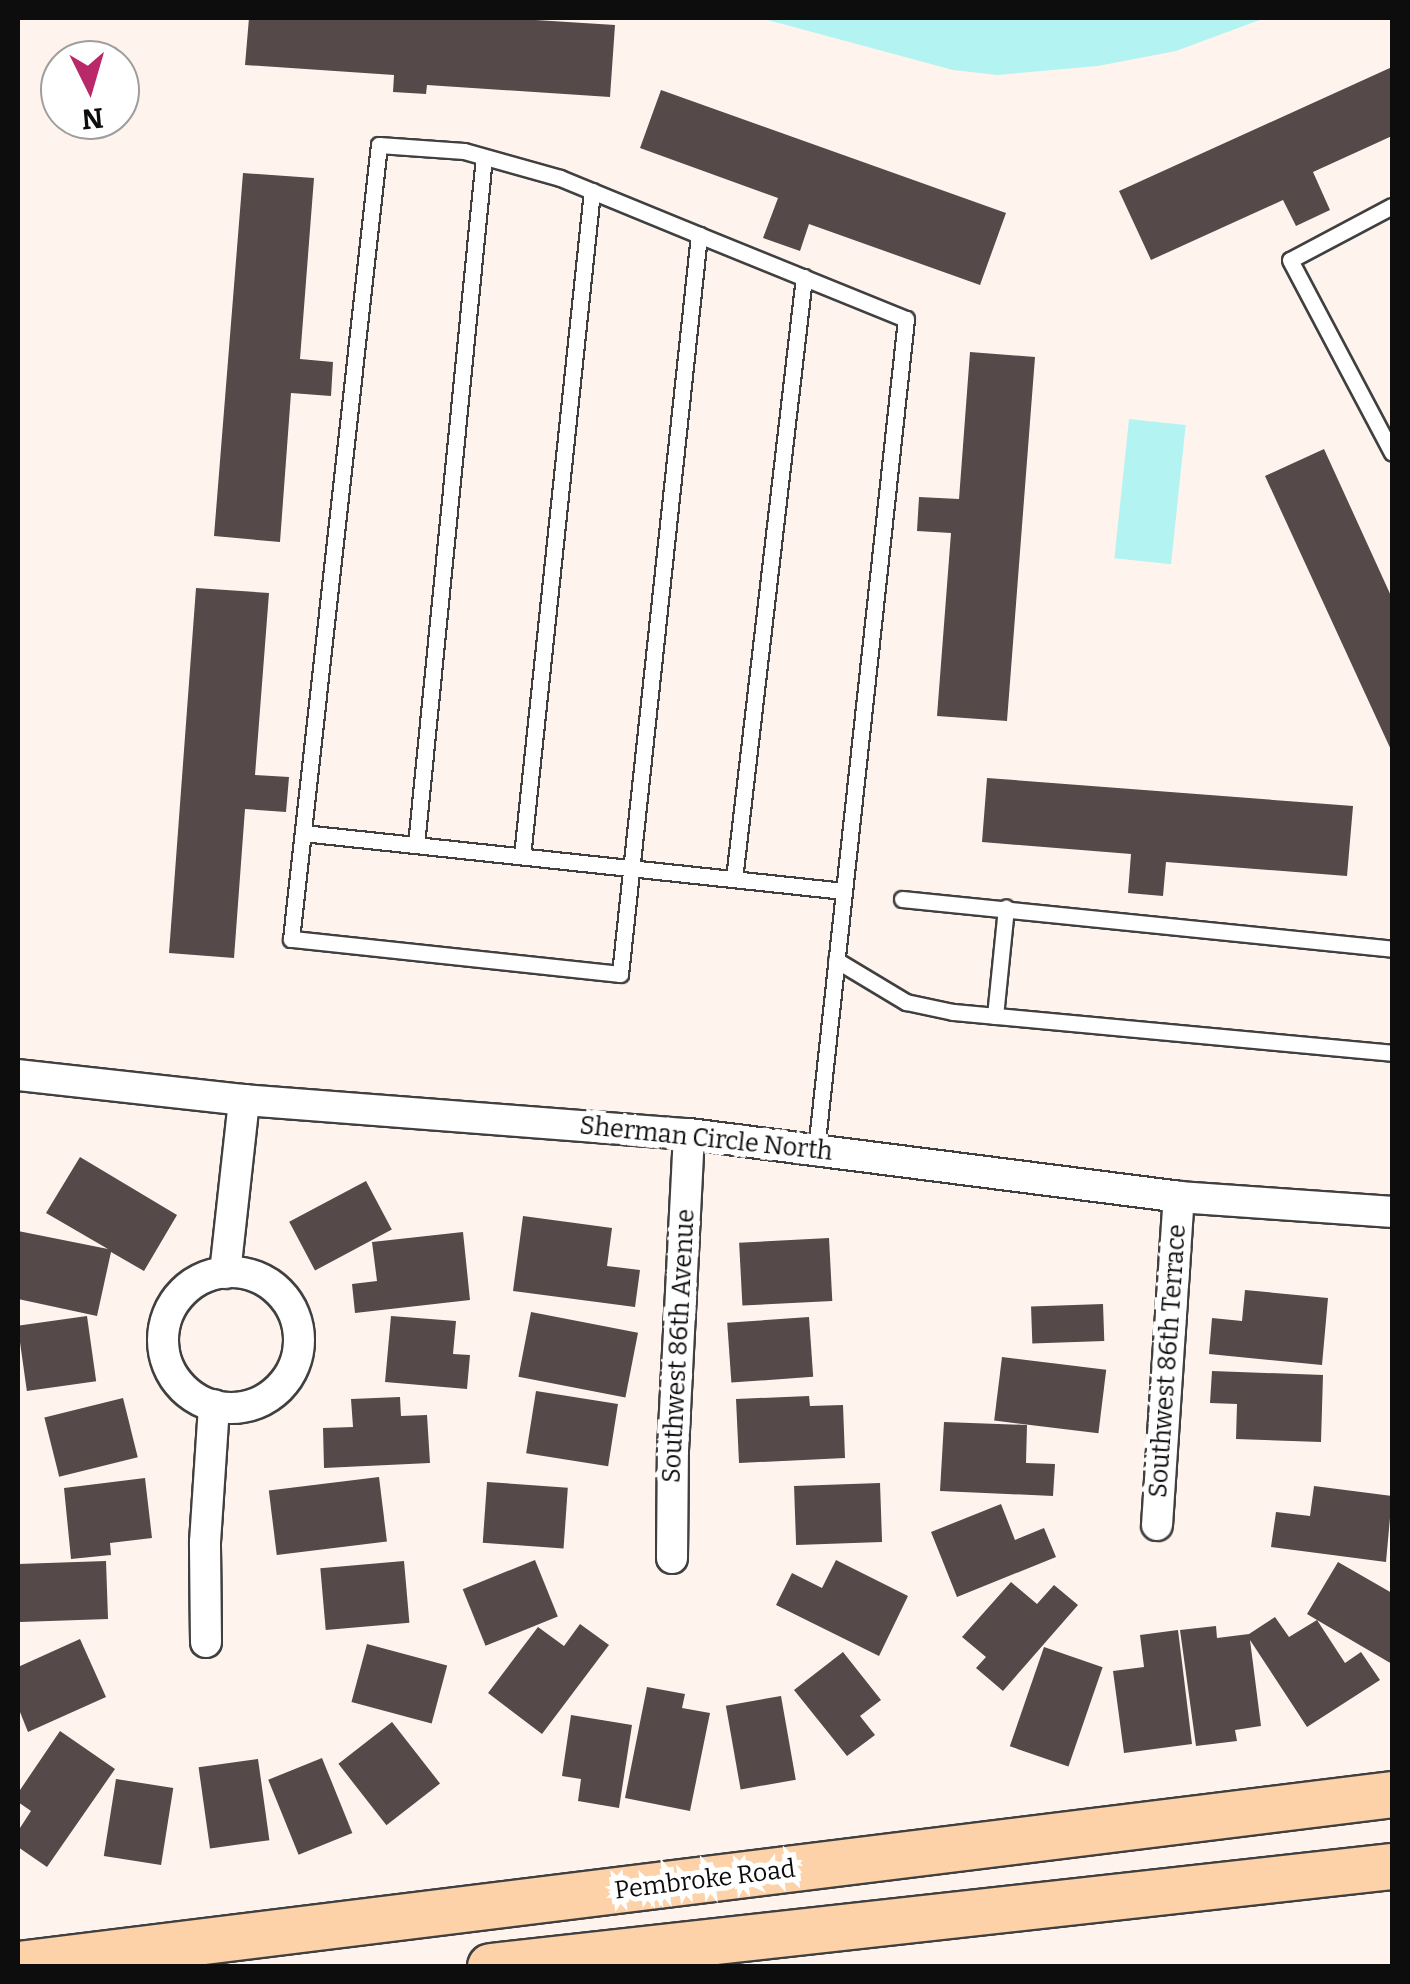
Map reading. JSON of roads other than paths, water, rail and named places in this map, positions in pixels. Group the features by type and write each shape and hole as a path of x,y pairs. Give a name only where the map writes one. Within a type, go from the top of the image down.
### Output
{"main road":[{"name":"Pembroke Road","path":"18,1964 1392,1794"},
{"path":"490,1966 1392,1866"}],"street":[{"name":"Sherman Circle North","path":"18,1075 244,1100 689,1134 1179,1197 1392,1212"},
{"path":"224,1272 244,1100"},
{"name":"Southwest 86th Avenue","path":"672,1558 672,1450 689,1134"},
{"name":"Southwest 86th Terrace","path":"1157,1524 1179,1197"},
{"path":"224,1272 246,1274 267,1282 284,1296 300,1336 292,1368 271,1395 250,1406 214,1405 186,1390 171,1372 164,1350 164,1328 185,1290 203,1278 224,1272"},
{"path":"206,1642 205,1542 214,1405"}],"lane":[{"path":"699,234 620,974 291,939 378,145 484,157 592,191 699,234 906,319 816,1150"},
{"path":"416,845 484,157"},
{"path":"522,856 592,191"},
{"path":"1392,208 1290,260 1392,453"},
{"path":"734,879 804,278"},
{"path":"303,833 844,891"},
{"path":"902,898 1392,949"},
{"path":"995,1016 1006,908"},
{"path":"836,960 906,1002 995,1016 1392,1053"}],"water":[{"path":"760,18 1265,18 1176,51 1098,66 997,75 953,70"},
{"path":"1129,419 1186,425 1171,564 1114,558"}]}
